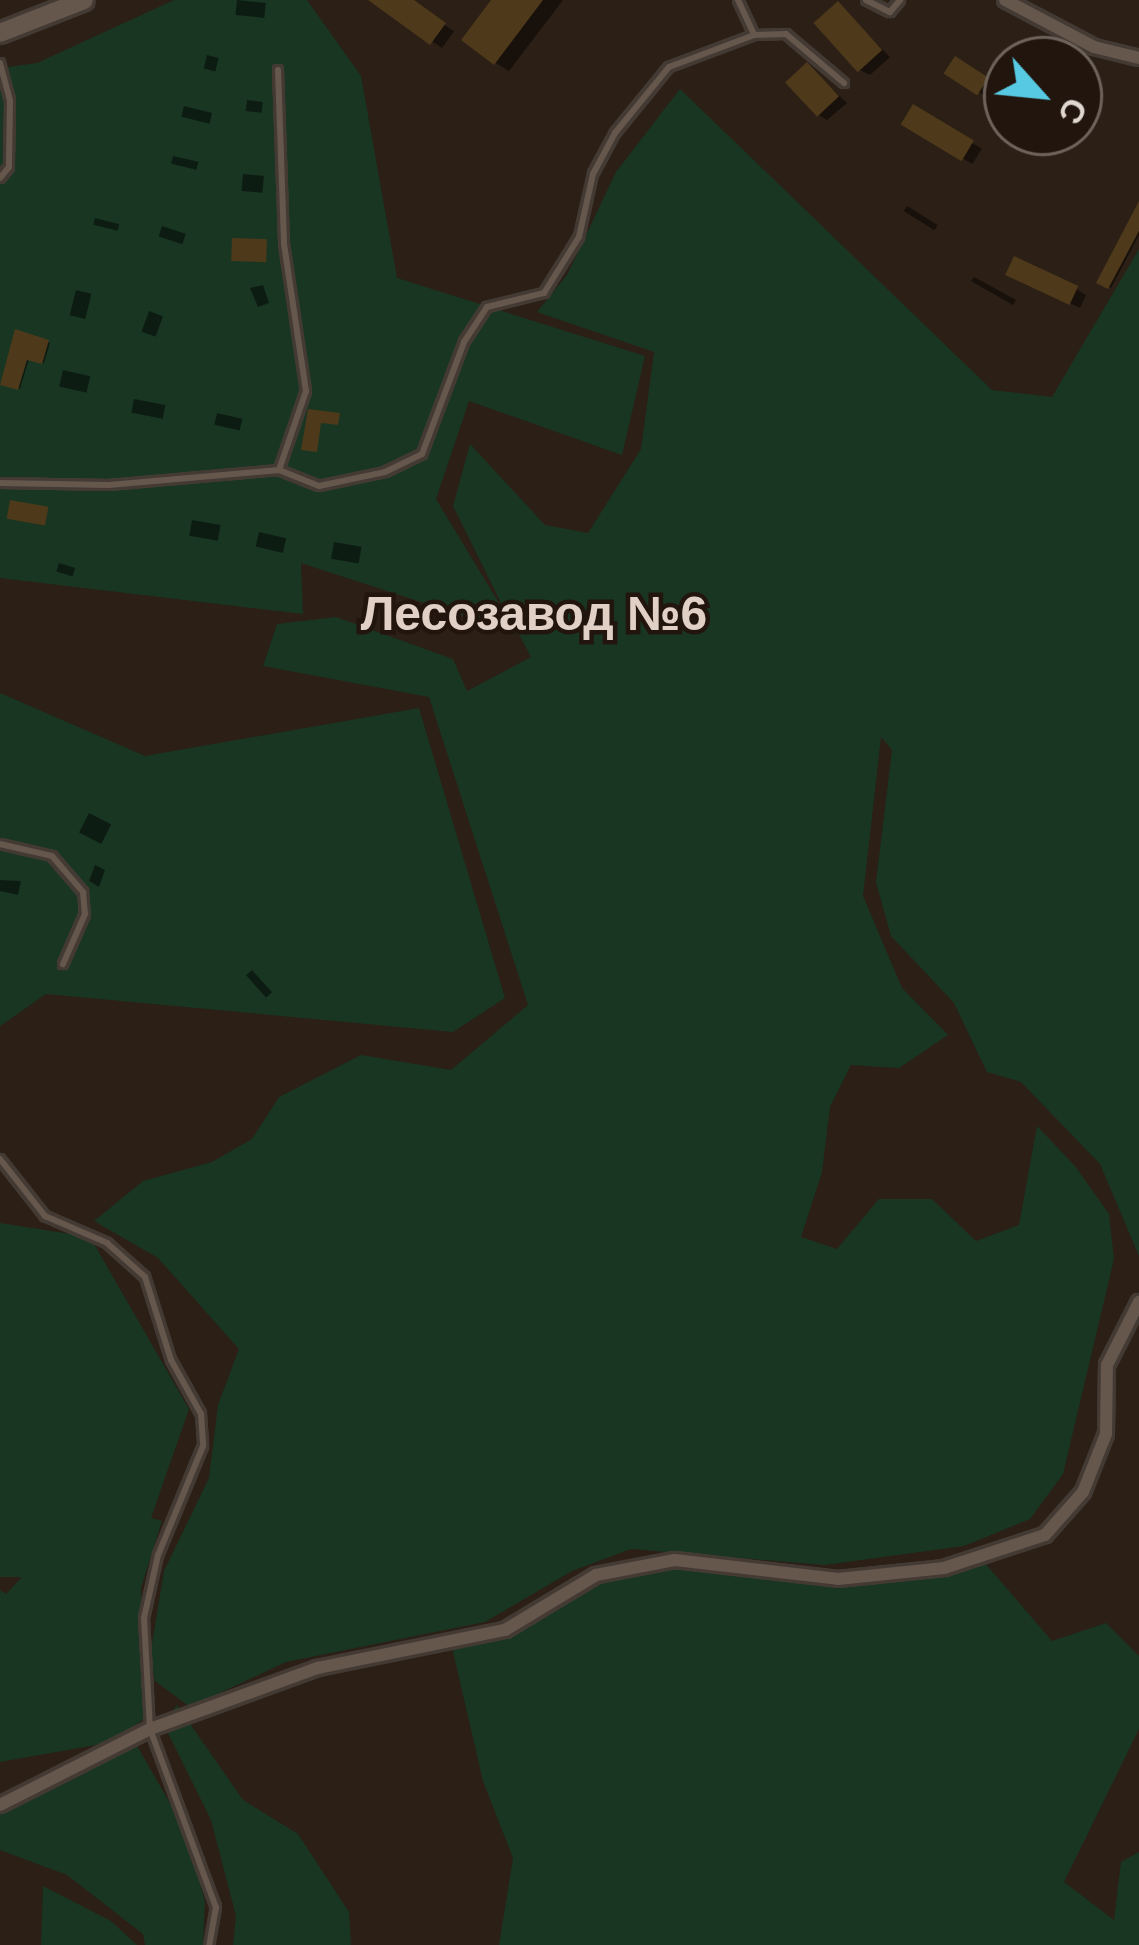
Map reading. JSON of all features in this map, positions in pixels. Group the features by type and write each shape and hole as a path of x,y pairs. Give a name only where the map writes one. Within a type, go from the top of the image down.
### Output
{"street":[{"path":"0,33 84,0"},
{"path":"1005,0 1023,12 1139,58"},
{"path":"0,1805 150,1729 318,1668 505,1630 596,1575 675,1560 838,1579 944,1568 1045,1535 1083,1492 1106,1434 1107,1365 1139,1302"}],"lane":[{"path":"738,0 754,35"},
{"path":"866,0 890,12 900,0"},
{"path":"0,483 109,485 279,470 319,486 385,472 422,454 464,342 487,308 544,293 579,237 593,174 616,133 669,67 754,35 786,34 844,83"},
{"path":"0,63 10,101 9,167 0,178"},
{"path":"278,70 284,244 306,391 279,470"},
{"path":"0,844 52,856 83,892 85,914 63,964"},
{"path":"0,1159 45,1216 107,1243 145,1277 171,1360 202,1414 203,1446 158,1555 144,1618 150,1729 216,1907 209,1945"}],"green space":[{"path":"174,0 307,0 361,76 397,278 645,356 622,455 469,401 436,499 511,623 453,506 470,444 545,525 588,533 641,449 654,352 537,312 567,275 616,172 680,89 992,390 1052,397 1139,249 1139,1256 1100,1164 1021,1082 987,1072 954,1003 891,936 876,882 892,750 881,737 863,896 902,988 948,1035 899,1068 851,1065 830,1107 822,1172 801,1237 837,1249 879,1199 932,1199 976,1241 1019,1225 1037,1126 1075,1166 1109,1214 1114,1259 1063,1474 1030,1519 964,1546 824,1565 631,1549 572,1571 485,1622 286,1662 190,1707 155,1681 150,1656 164,1571 209,1478 218,1405 239,1349 158,1258 94,1221 143,1181 212,1162 252,1139 279,1097 361,1055 451,1070 528,1005 429,697 263,666 277,624 336,617 453,659 467,691 531,657 519,634 301,563 303,614 0,578 0,68 37,63"},
{"path":"0,693 145,756 419,708 505,998 453,1032 46,994 0,1026"},
{"path":"0,1223 90,1237 189,1409 151,1518 162,1521 141,1588 145,1718 116,1739 132,1737 183,1826 205,1901 203,1945 145,1945 143,1934 67,1875 0,1850 0,1796 107,1743 0,1762 0,1590 6,1594 22,1577 0,1577"},
{"path":"979,1556 1052,1641 1106,1623 1139,1656 1139,1729 1064,1882 1114,1920 1121,1862 1139,1852 1139,1945 499,1945 513,1858 483,1781 450,1639 532,1625 572,1585 661,1564 818,1576"},
{"path":"177,1705 243,1800 298,1834 349,1912 351,1945 233,1945 236,1916 211,1820 163,1723"},
{"path":"43,1886 111,1921 137,1945 41,1945"}],"building":[{"path":"368,0 414,0 446,23 430,45"},
{"path":"491,0 543,0 494,65 461,40"},
{"path":"838,1 882,50 858,72 813,23"},
{"path":"955,56 983,74 977,95 944,74"},
{"path":"807,62 839,96 817,117 785,82"},
{"path":"913,104 974,141 961,161 901,125"},
{"path":"1139,201 1139,231 1108,289 1096,283"},
{"path":"232,238 267,239 266,262 231,261"},
{"path":"1014,256 1078,286 1069,305 1005,275"},
{"path":"15,329 49,340 42,364 27,360 18,390 0,385"},
{"path":"308,409 340,413 338,425 321,423 317,452 301,450"},
{"path":"10,500 48,507 45,525 7,519"}],"district":[{"name":"Лесозавод №6","path":"534,614"}]}
